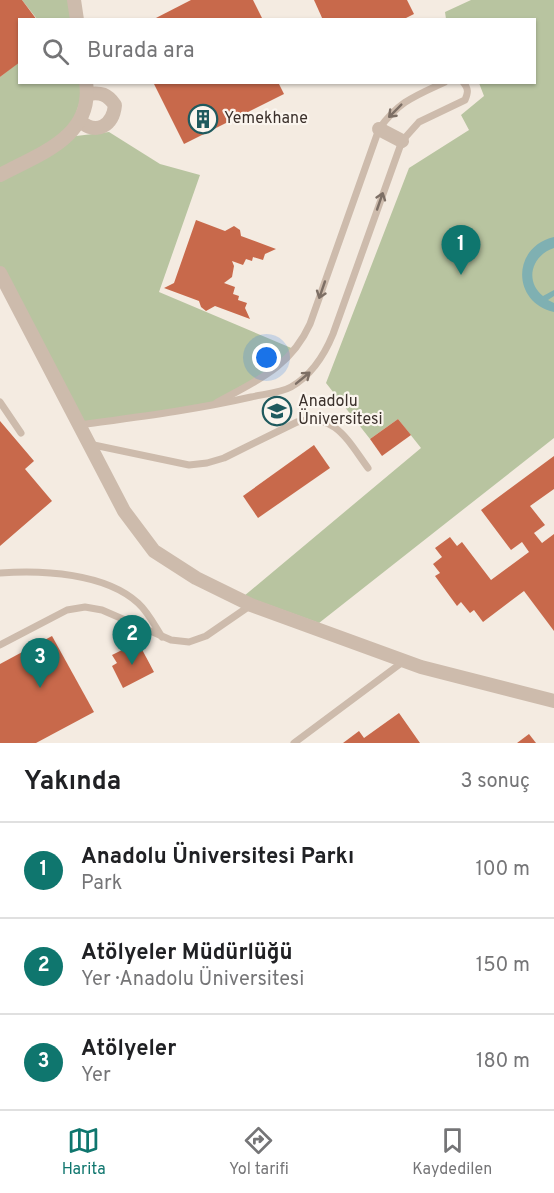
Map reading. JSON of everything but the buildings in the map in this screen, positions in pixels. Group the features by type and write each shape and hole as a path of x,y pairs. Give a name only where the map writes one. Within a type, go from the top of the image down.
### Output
{"street":[{"path":"74,0 77,18"},
{"path":"0,174 67,137 84,124 87,88 108,96 115,105 114,116 106,124 96,129 84,124"},
{"path":"379,129 402,141"},
{"path":"0,273 124,511 154,551 196,578 251,605 421,668 554,701"}],"lane":[{"path":"208,407 275,370 304,338 379,129 390,114 405,101 441,84"},
{"path":"79,425 208,407 288,388 304,378 326,351 402,141 419,122 465,100 468,94 466,84"},
{"path":"0,402 21,432"},
{"path":"89,444 189,465 224,458 297,422 309,419 321,420 333,425 342,434 368,468"},
{"path":"0,573 54,574 102,582 129,595 141,605 162,637"},
{"path":"0,645 67,610 85,607 102,610 162,637 180,642 198,640 251,605"},
{"path":"294,743 404,661"}],"green space":[{"path":"22,0 74,0 77,18 36,18"},
{"path":"471,0 554,0 554,438 319,623 244,596 421,448 398,419 370,439 326,383 409,168 469,130 461,115 484,96 479,84 536,84 536,18 446,18 445,12"},
{"path":"18,63 18,84 86,84 68,137 109,132 160,164 200,175 159,292 296,350 286,361 208,407 79,425 0,273 0,77"}],"water":[{"path":"554,237 554,248 540,256 532,276 537,290 543,296 554,290 554,296 548,300 554,303 554,312 540,307 530,298 524,287 522,275 524,263 530,252 540,243"}],"place":[{"name":"Yemekhane","path":"203,119"},
{"name":"Anadolu Üniversitesi Parkı","path":"461,275"},
{"name":"Anadolu Üniversitesi","path":"277,411"},
{"name":"Atölyeler Müdürlüğü","path":"132,665"},
{"name":"Atölyeler","path":"40,688"}]}
